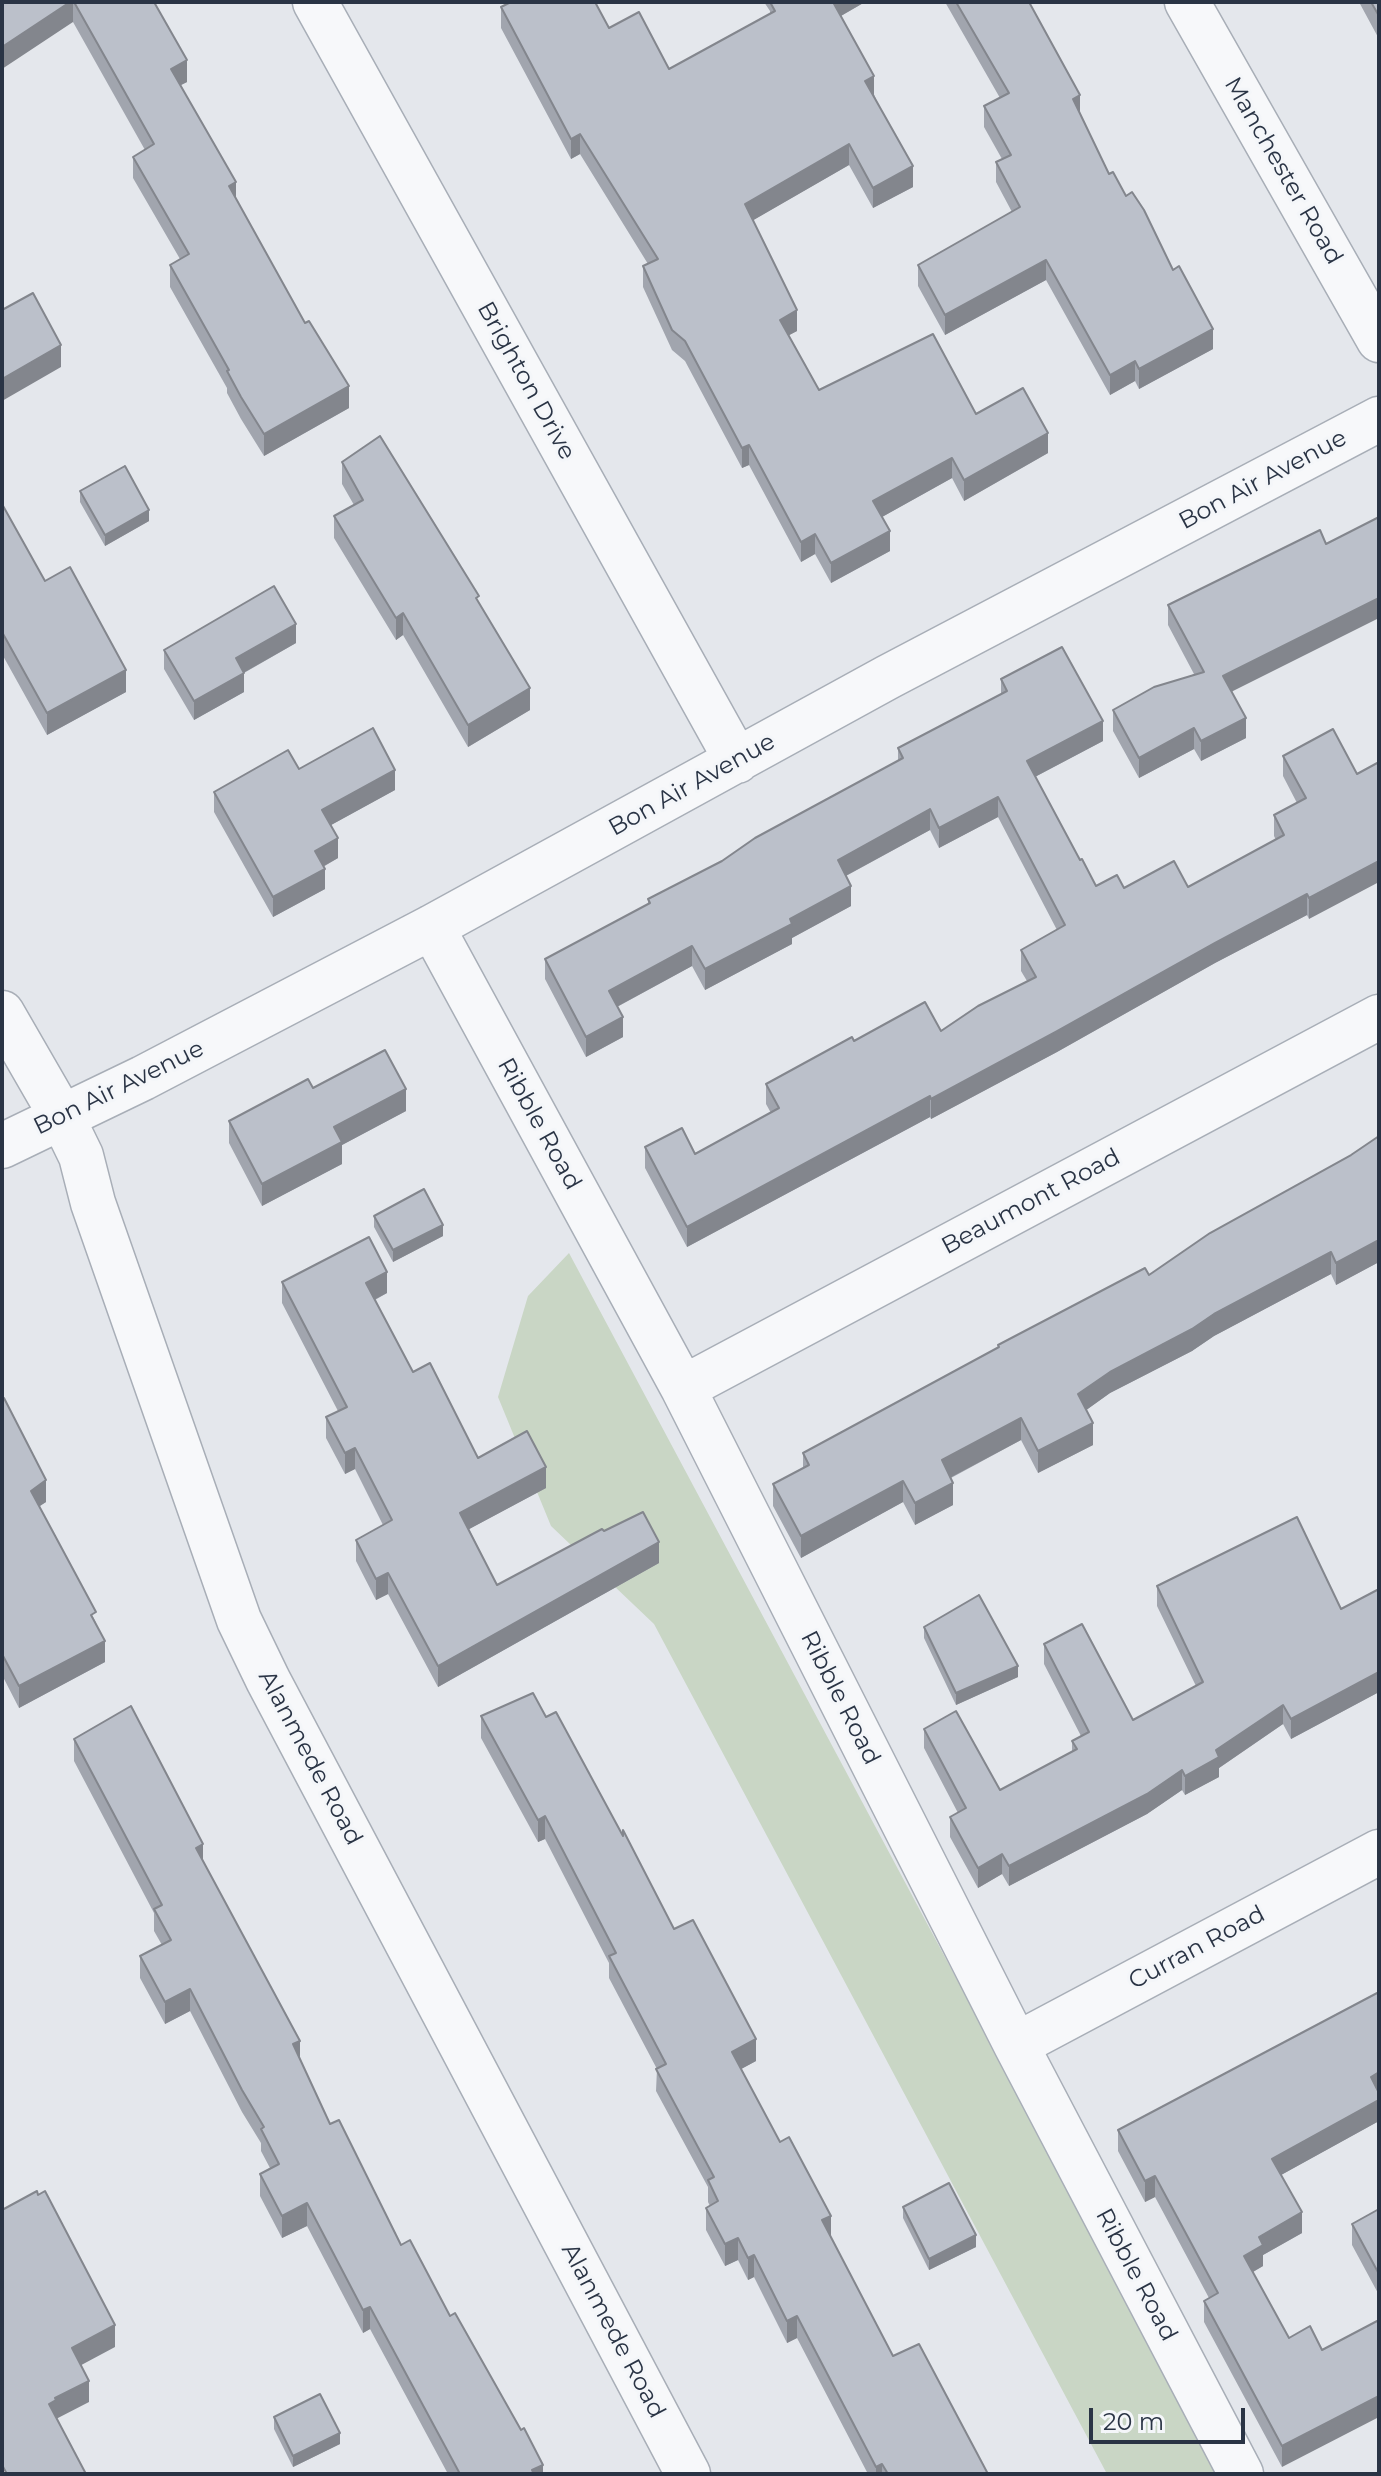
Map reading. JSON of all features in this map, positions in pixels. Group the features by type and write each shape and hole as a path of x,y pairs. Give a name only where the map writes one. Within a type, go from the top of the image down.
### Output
{"street":[{"name":"Brighton Drive","path":"315,2 737,761"},
{"name":"Manchester Road","path":"1187,2 1379,340"},
{"name":"Bon Air Avenue","path":"2,1146 432,927 888,677 1379,419"},
{"name":"Ribble Road","path":"432,927 683,1388 1016,2045 1241,2474"},
{"name":"Alanmede Road","path":"2,1013 81,1156 93,1203 239,1620 688,2474"},
{"name":"Beaumont Road","path":"683,1388 1379,1017"},
{"name":"Curran Road","path":"1016,2045 1379,1852"}],"green space":[{"path":"569,1253 1221,2474 1107,2474 654,1624 551,1526 498,1397 528,1296"}],"building":[{"path":"2,2 70,2 2,47"},
{"path":"74,2 154,2 187,60 171,69 236,182 229,186 305,323 309,321 349,386 264,434 170,265 189,254 133,157 154,144"},
{"path":"511,2 595,2 609,28 639,12 669,69 775,11 770,2 833,2 874,76 865,81 913,166 873,188 849,144 745,204 797,310 780,320 819,390 933,334 976,414 1023,388 1048,433 964,480 952,458 873,501 890,531 831,563 815,534 801,542 749,445 742,448 685,341 672,330 643,266 658,259 580,134 571,139 501,7"},
{"path":"956,2 1029,2 1080,95 1073,99 1109,174 1113,172 1126,196 1132,192 1173,270 1179,266 1213,329 1139,369 1135,361 1110,375 1046,260 945,315 918,265 1020,207 996,162 1011,155 984,106 1009,93"},
{"path":"1371,2 1379,2 1379,16"},
{"path":"33,293 61,345 2,379 2,310"},
{"path":"380,436 479,596 476,598 530,688 468,725 403,613 396,618 334,516 363,500 342,462"},
{"path":"125,466 149,510 105,535 80,491"},
{"path":"2,504 45,581 70,567 126,670 47,713 2,632"},
{"path":"1379,517 1379,598 1223,676 1246,718 1201,741 1194,728 1139,758 1113,710 1154,687 1204,672 1168,605 1320,530 1326,544"},
{"path":"274,586 296,624 236,658 244,673 194,701 164,650"},
{"path":"1062,647 1103,721 1027,761 1096,886 1117,875 1124,888 1174,861 1188,887 1284,835 1274,815 1306,798 1283,756 1333,729 1357,774 1379,762 1379,861 1309,898 1307,894 931,1099 930,1096 687,1227 645,1147 682,1128 695,1154 779,1108 766,1084 852,1037 854,1041 925,1002 941,1031 978,1006 1036,977 1021,950 1065,925 998,797 939,828 930,809 838,860 851,886 790,919 792,924 705,969 692,946 609,991 623,1017 586,1037 545,959 650,903 648,899 722,861 755,838 903,758 898,748 1007,691 1001,679"},
{"path":"373,728 395,770 322,810 338,838 315,851 325,869 273,897 214,792 288,750 299,769"},
{"path":"385,1050 406,1089 334,1127 342,1142 262,1184 229,1121 308,1079 313,1088"},
{"path":"1379,1136 1379,1240 1336,1263 1331,1252 1110,1372 1078,1394 1093,1423 1038,1451 1021,1418 942,1460 953,1483 915,1503 903,1481 801,1536 773,1484 809,1465 803,1453 1145,1268 1149,1275 1210,1233 1351,1155"},
{"path":"424,1189 443,1225 393,1250 374,1216"},
{"path":"369,1237 387,1272 366,1283 413,1372 430,1363 478,1458 527,1431 546,1467 460,1513 497,1585 602,1529 604,1531 643,1512 659,1542 438,1666 388,1573 376,1579 356,1540 392,1520 355,1448 345,1453 326,1417 347,1407 282,1282"},
{"path":"4,1398 46,1480 31,1491 96,1612 91,1615 105,1641 19,1686 2,1654"},
{"path":"1297,1517 1341,1609 1379,1589 1379,1672 1291,1719 1283,1705 1216,1750 1219,1757 1185,1776 1182,1770 1147,1794 1009,1866 1002,1854 978,1868 950,1817 966,1808 924,1729 956,1711 1000,1790 1077,1749 1072,1741 1089,1732 1044,1644 1082,1624 1133,1720 1203,1682 1157,1586"},
{"path":"979,1595 1018,1666 956,1693 924,1627"},
{"path":"533,1693 546,1717 556,1712 623,1836 623,1830 674,1929 693,1920 756,2039 732,2052 780,2142 789,2137 831,2216 822,2220 893,2356 919,2344 988,2474 888,2474 882,2464 876,2467 797,2316 787,2321 754,2255 748,2258 738,2238 725,2244 706,2208 718,2201 708,2180 714,2177 656,2069 666,2064 609,1956 616,1953 545,1816 538,1820 481,1716"},
{"path":"131,1706 203,1844 196,1848 300,2041 293,2044 330,2124 339,2120 401,2245 410,2240 450,2316 455,2313 521,2430 524,2428 543,2465 532,2470 534,2474 460,2474 370,2307 363,2310 307,2203 282,2216 260,2174 279,2164 261,2129 264,2127 190,1989 165,2002 140,1956 171,1940 154,1909 162,1905 74,1739"},
{"path":"1379,1992 1379,2072 1371,2077 1379,2100 1272,2159 1302,2212 1259,2237 1263,2245 1244,2256 1289,2338 1310,2326 1322,2350 1379,2320 1379,2396 1282,2446 1204,2301 1218,2293 1155,2176 1145,2181 1118,2130"},
{"path":"949,2183 976,2235 929,2259 903,2207"},
{"path":"37,2191 38,2195 45,2191 115,2325 72,2348 89,2381 49,2404 86,2474 7,2474 2,2465 2,2210"},
{"path":"1379,2209 1379,2274 1352,2224"},
{"path":"320,2394 340,2433 293,2456 274,2417"}]}
